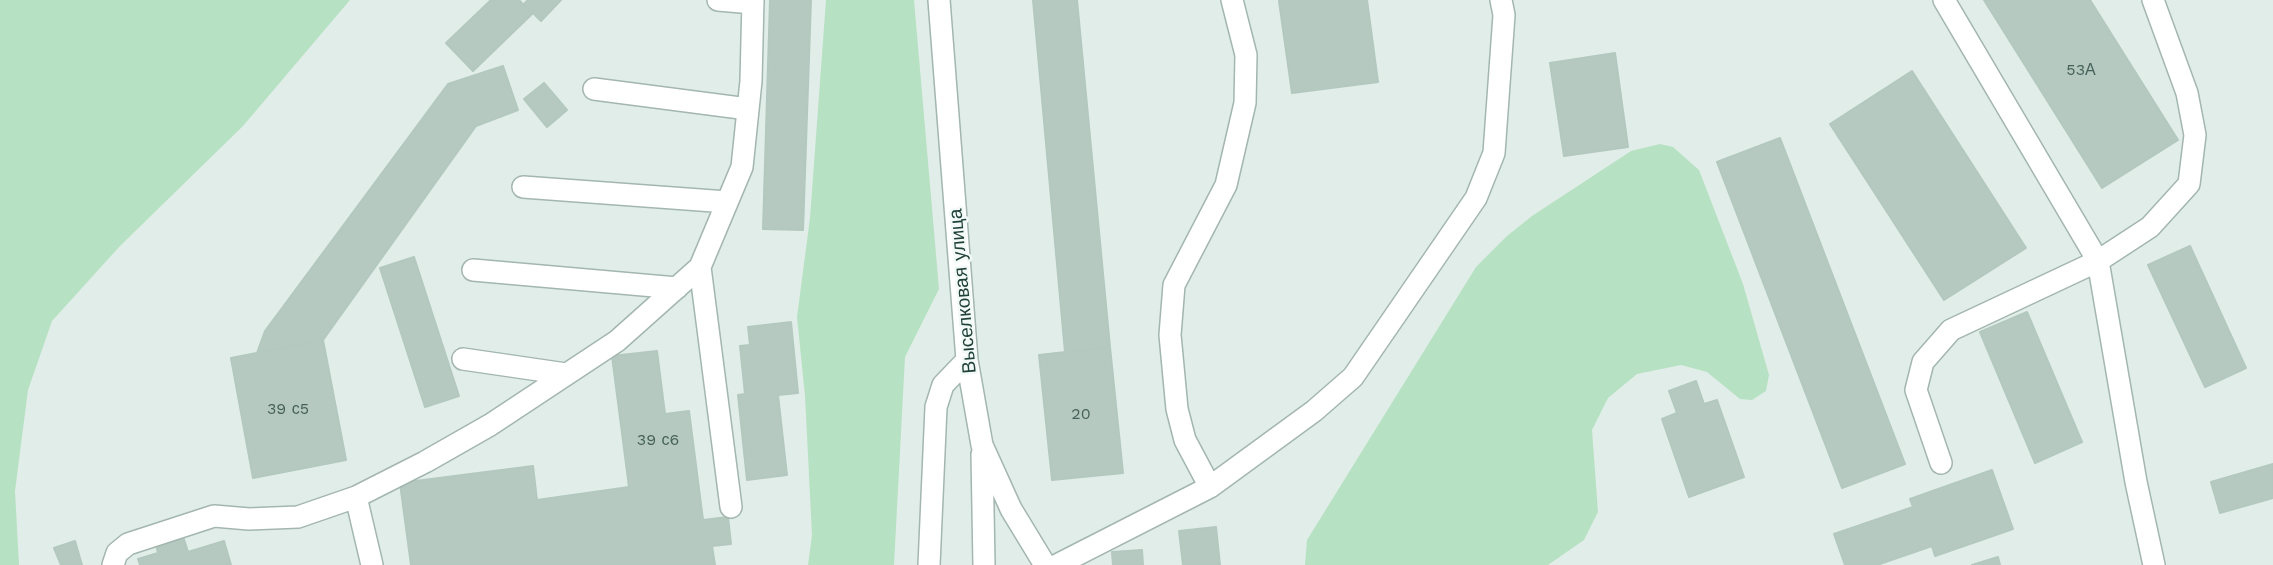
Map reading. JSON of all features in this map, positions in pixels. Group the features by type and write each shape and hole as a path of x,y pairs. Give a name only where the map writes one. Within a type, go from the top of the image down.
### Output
{"street":[{"path":"113,565 117,553 128,544 214,516 249,519 298,517 356,496 425,463 490,425 617,341 700,267 742,167 751,81 753,1 718,0"},
{"name":"Выселковая улица","path":"939,0 967,360 982,445 1011,509 1045,565"},
{"path":"1210,487 1185,440 1177,409 1170,335 1174,285 1226,185 1245,103 1246,55 1232,0"},
{"path":"1057,565 1210,487 1314,411 1353,377 1476,198 1494,153 1504,15 1501,0"},
{"path":"1944,0 2098,261 2136,482 2154,565"},
{"path":"1941,463 1916,390 1923,362 1951,330 2098,261 2150,227 2189,184 2195,135 2186,93 2153,0"},
{"path":"594,89 748,109"},
{"path":"523,187 727,202"},
{"path":"700,267 731,507"},
{"path":"472,270 677,288"},
{"path":"463,359 566,374"},
{"path":"929,565 936,407 943,385 967,360"},
{"path":"982,445 984,565"},
{"path":"356,496 372,565"}],"green space":[{"path":"0,0 350,0 243,126 120,246 52,321 28,390 15,491 19,565 0,565"},
{"path":"826,0 914,0 939,289 905,357 894,565 808,565 812,535 805,396 797,317 810,218"},
{"path":"1660,144 1673,147 1699,170 1743,284 1769,375 1766,391 1752,400 1740,399 1707,372 1681,365 1637,374 1608,398 1592,430 1598,512 1584,540 1548,565 1305,565 1307,540 1476,267 1532,216 1631,151"}],"building":[{"path":"491,0 519,0 532,14 473,71 446,43"},
{"path":"528,0 561,0 541,21 524,4"},
{"path":"770,0 811,0 803,230 763,229"},
{"path":"1033,0 1077,0 1110,347 1065,352"},
{"path":"1367,0 1378,82 1292,93 1279,1"},
{"path":"1984,0 2090,0 2178,140 2102,188"},
{"path":"1615,53 1628,147 1564,156 1550,63"},
{"path":"503,66 518,110 476,126 323,340 257,353 265,331 448,84"},
{"path":"1912,71 2026,248 1944,300 1830,124"},
{"path":"544,83 567,110 547,127 524,99"},
{"path":"1780,138 1905,464 1842,488 1717,162"},
{"path":"2190,246 2246,368 2205,387 2148,265"},
{"path":"414,257 459,396 425,407 380,268"},
{"path":"2027,312 2082,442 2035,463 1980,332"},
{"path":"791,322 798,393 778,395 787,475 747,480 738,395 745,394 740,346 750,345 748,327"},
{"path":"323,340 346,460 253,478 231,358"},
{"path":"1110,347 1123,473 1052,480 1039,355"},
{"path":"657,351 665,414 689,411 703,520 728,517 731,544 712,546 715,565 411,565 400,483 533,466 537,500 629,487 612,356"},
{"path":"1696,381 1704,404 1717,400 1744,477 1689,497 1662,419 1677,413 1669,391"},
{"path":"2273,464 2273,498 2220,513 2211,482"},
{"path":"1992,470 2013,529 1935,556 1932,546 1877,565 1845,565 1834,534 1913,507 1910,499"},
{"path":"1216,527 1220,565 1183,565 1179,531"},
{"path":"182,533 188,552 224,541 231,565 140,565 138,559 158,553 155,541"},
{"path":"75,541 82,565 61,565 54,548"},
{"path":"1142,550 1143,565 1113,565 1112,552"},
{"path":"1998,557 2000,565 1972,565"}]}
